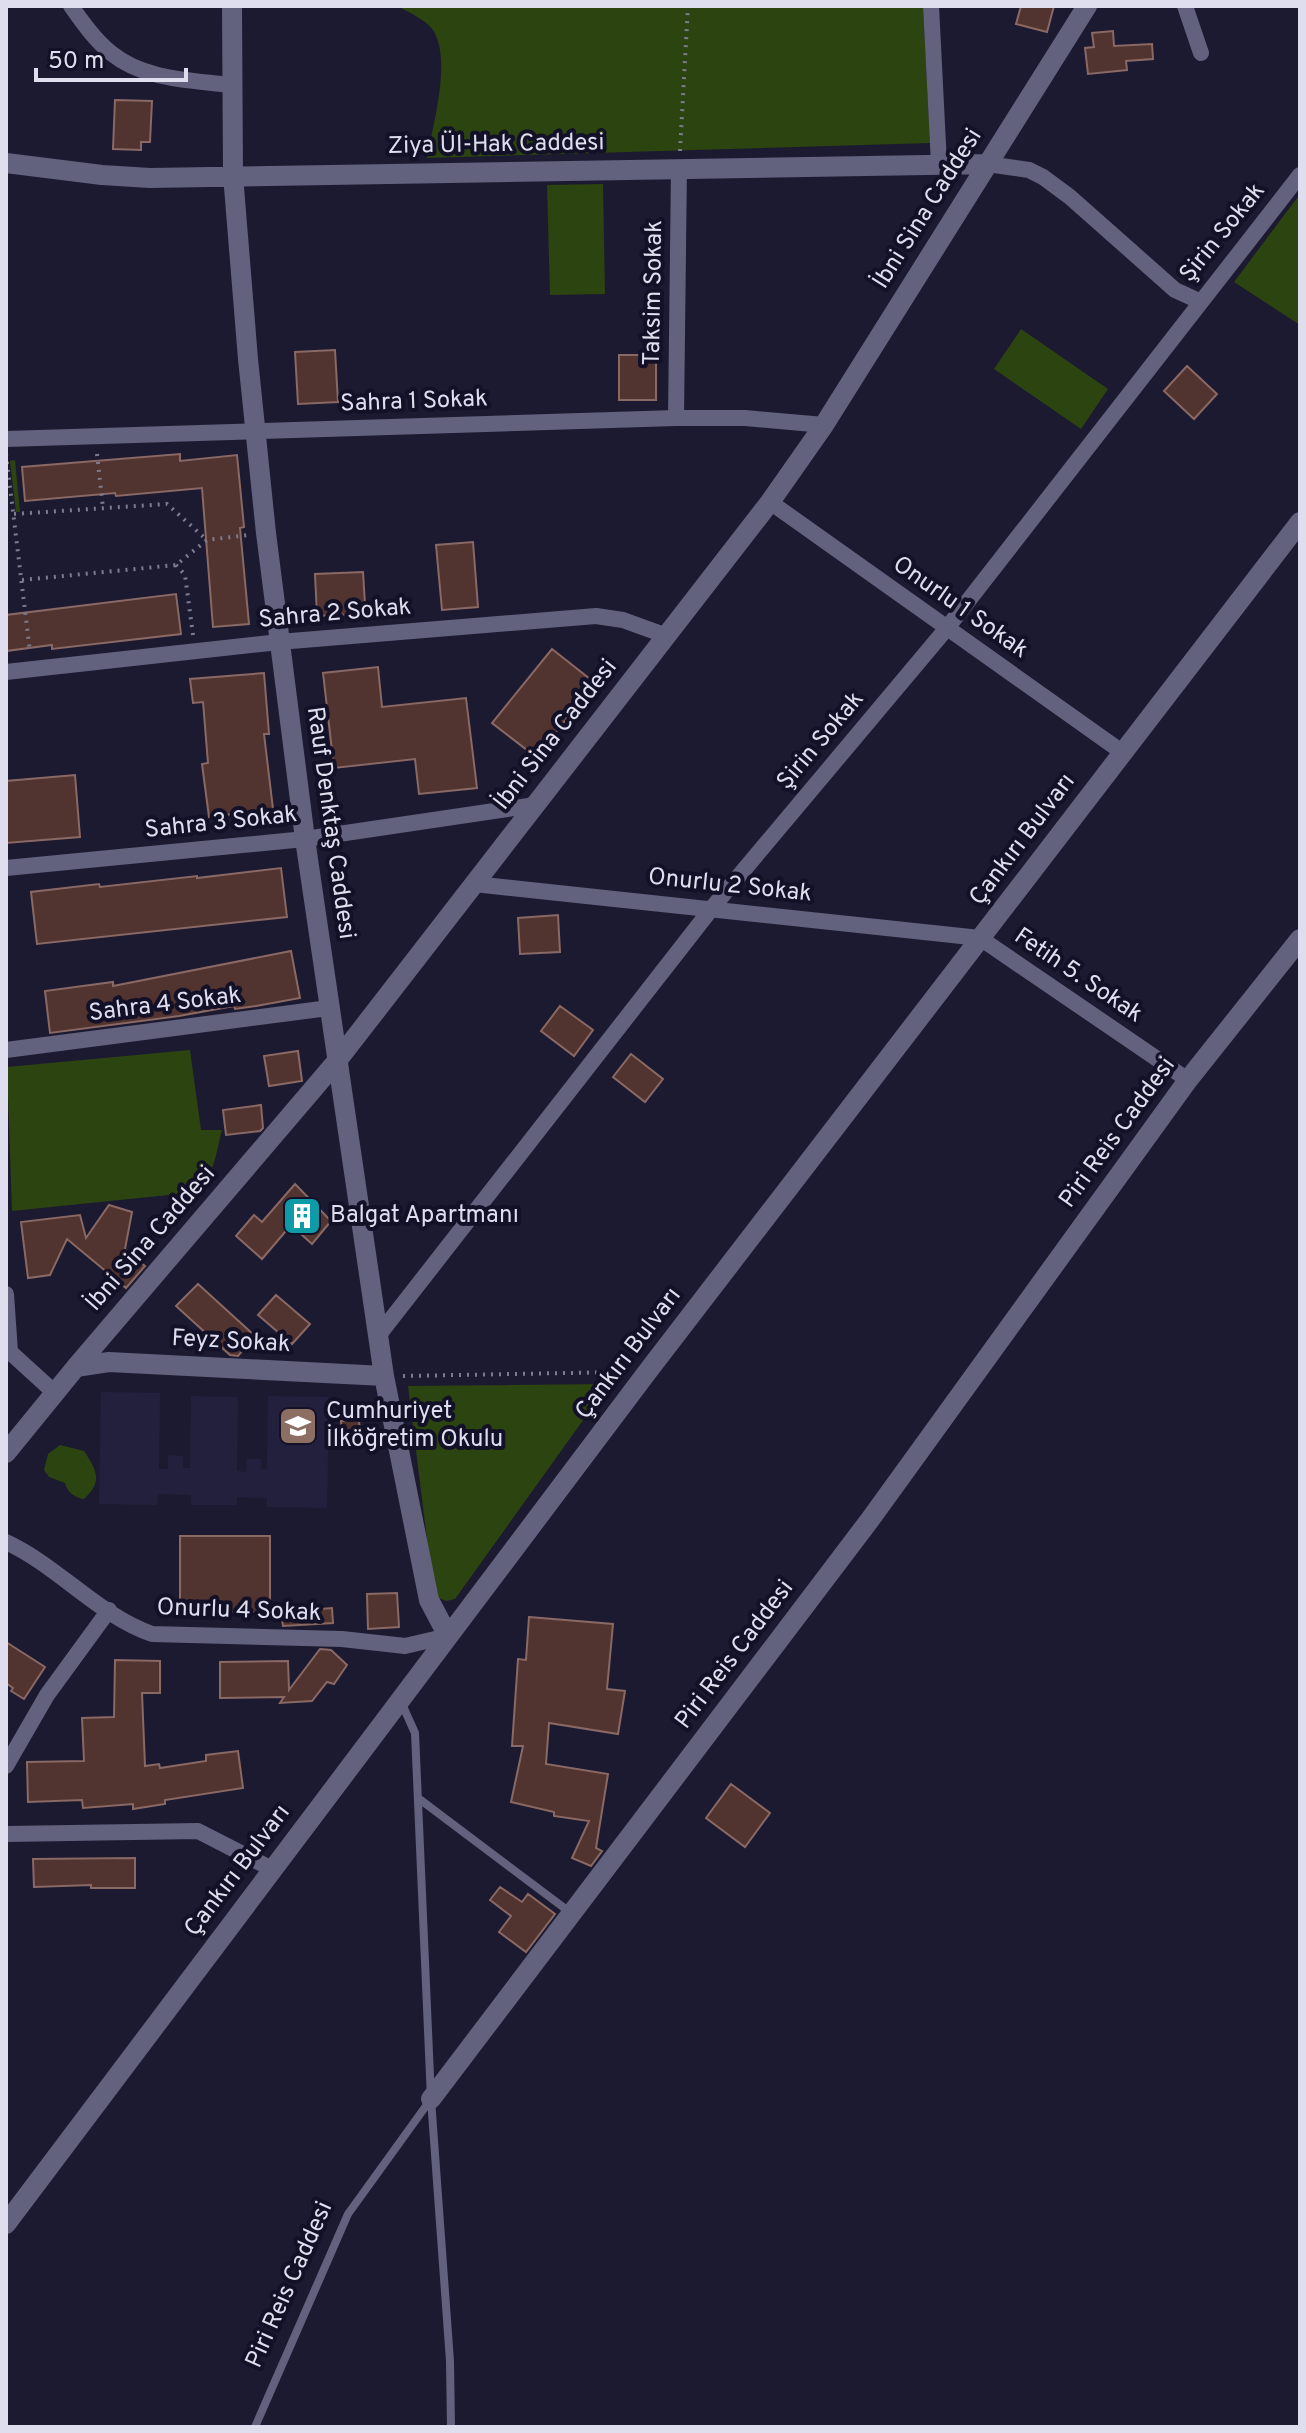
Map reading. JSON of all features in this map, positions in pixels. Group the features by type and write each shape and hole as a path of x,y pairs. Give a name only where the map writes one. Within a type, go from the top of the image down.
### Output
{"street":[{"path":"71,6 94,37 111,54 128,64 167,77 230,85"},
{"name":"Rauf Denktaş Caddesi","path":"232,6 230,85 233,175 255,430 305,839 384,1376 429,1600 448,1636"},
{"path":"931,6 939,164"},
{"name":"İbni Sina Caddesi","path":"6,1453 337,1061 770,502 824,425 1087,6"},
{"path":"1185,6 1201,53"},
{"name":"Ziya Ül-Hak Caddesi","path":"6,163 150,178 987,164"},
{"path":"987,164 1029,170 1043,177 1175,290 1199,301"},
{"name":"Taksim Sokak","path":"676,418 679,168"},
{"name":"Şirin Sokak","path":"378,1336 712,908 947,628 1300,175"},
{"name":"Sahra 1 Sokak","path":"6,439 676,418 745,418 824,425"},
{"name":"Onurlu 1 Sokak","path":"770,502 1122,752"},
{"name":"Çankırı Bulvarı","path":"6,2224 648,1371 1300,522"},
{"name":"Sahra 2 Sokak","path":"6,672 279,642 596,616 623,620 667,636"},
{"name":"Sahra 3 Sokak","path":"6,868 305,839 535,805"},
{"name":"Onurlu 2 Sokak","path":"474,884 980,938"},
{"name":"Fetih 5. Sokak","path":"980,938 1188,1080"},
{"name":"Piri Reis Caddesi","path":"431,2099 869,1521 1188,1080 1300,939"},
{"name":"Sahra 4 Sokak","path":"6,1050 329,1008"},
{"path":"6,1294 10,1352 55,1393"},
{"name":"Feyz Sokak","path":"76,1367 109,1362 384,1376"},
{"name":"Onurlu 4 Sokak","path":"6,1542 28,1553 132,1625 152,1634 342,1639 405,1646 448,1636"},
{"path":"6,1766 47,1695 109,1610"},
{"path":"6,1834 198,1831 272,1869"}],"lane":[{"path":"400,1699 415,1733 431,2099 450,2361 451,2427"},
{"path":"418,1798 572,1913"},
{"name":"Piri Reis Caddesi","path":"255,2427 348,2214 431,2099"}],"path":[{"path":"679,168 688,6"},
{"path":"95,436 103,508"},
{"path":"6,451 33,669"},
{"path":"14,514 167,504 207,540"},
{"path":"6,531 16,530"},
{"path":"22,580 176,565 207,540 266,533"},
{"path":"176,565 185,575 195,651"},
{"path":"384,1376 648,1371"}],"shaded area":[{"name":"Cumhuriyet İlköğretim Okulu","path":"101,1392 160,1393 159,1469 168,1469 168,1455 183,1456 183,1468 190,1468 191,1396 238,1397 237,1471 246,1472 247,1459 261,1459 261,1469 267,1469 268,1396 329,1397 327,1508 267,1507 267,1498 237,1497 237,1505 191,1505 191,1495 158,1494 157,1505 99,1504"}],"green space":[{"path":"397,6 923,6 930,143 427,158 439,92 441,58 433,30 426,22"},
{"path":"603,184 605,294 550,295 547,185"},
{"path":"1300,194 1300,325 1234,282"},
{"path":"1021,329 1108,389 1081,429 994,369"},
{"path":"15,460 20,512 16,512 10,461"},
{"path":"190,1050 201,1130 222,1130 212,1167 204,1182 188,1193 12,1211 7,1067"},
{"path":"609,1384 455,1599 446,1601 434,1596 408,1386"},
{"path":"60,1445 84,1451 92,1464 96,1481 84,1499 72,1494 65,1483 49,1477 44,1470 48,1454"}],"building":[{"path":"1021,6 1054,6 1047,32 1016,24"},
{"path":"1113,31 1114,46 1152,44 1153,59 1126,61 1127,70 1088,74 1085,48 1094,47 1092,33"},
{"path":"115,100 152,101 150,142 141,142 141,150 113,149"},
{"path":"335,350 338,402 298,404 295,352"},
{"path":"619,355 656,355 656,400 619,400"},
{"path":"1187,366 1217,394 1194,419 1164,391"},
{"path":"180,454 180,461 237,455 249,624 213,627 202,488 25,501 22,467"},
{"path":"473,542 478,607 442,610 436,545"},
{"path":"363,572 365,604 357,605 358,614 317,616 315,574"},
{"path":"176,594 181,634 52,649 52,645 6,651 6,615"},
{"path":"552,649 595,683 536,757 492,723"},
{"path":"378,667 382,707 466,698 477,788 419,794 415,759 334,768 323,673"},
{"path":"264,673 269,734 264,734 273,809 209,817 202,764 208,763 203,702 193,703 190,679"},
{"path":"75,775 80,837 6,843 6,781"},
{"path":"281,868 287,917 37,944 31,892"},
{"path":"558,915 560,952 520,954 518,918"},
{"path":"291,951 300,998 50,1033 45,991 113,982 113,986"},
{"path":"560,1006 593,1030 574,1056 541,1031"},
{"path":"298,1051 302,1081 269,1086 264,1056"},
{"path":"631,1054 663,1079 645,1102 613,1077"},
{"path":"261,1105 263,1128 260,1131 226,1135 223,1110"},
{"path":"295,1184 331,1221 312,1244 291,1225 262,1259 236,1236 254,1215 262,1222"},
{"path":"109,1205 132,1212 125,1249 145,1266 126,1288 67,1239 50,1275 28,1278 21,1222 80,1215 86,1238"},
{"path":"198,1284 255,1336 238,1356 230,1355 176,1306"},
{"path":"276,1295 310,1324 292,1344 258,1315"},
{"path":"359,1420 361,1441 342,1442 341,1421"},
{"path":"180,1536 270,1536 270,1612 180,1612"},
{"path":"397,1593 399,1627 368,1629 367,1594"},
{"path":"332,1608 333,1623 283,1626 281,1612"},
{"path":"529,1617 613,1624 607,1689 625,1691 618,1734 549,1723 546,1764 608,1774 596,1848 602,1851 591,1866 572,1858 589,1821 554,1816 554,1812 511,1802 523,1746 512,1746 518,1659 526,1660"},
{"path":"6,1642 45,1667 24,1699 11,1691 13,1688 6,1683"},
{"path":"320,1649 331,1650 347,1665 334,1684 327,1682 312,1701 280,1703 284,1697 220,1698 220,1662 288,1661 289,1690"},
{"path":"115,1660 160,1661 160,1693 142,1693 145,1766 159,1764 160,1768 206,1761 206,1755 238,1751 243,1788 165,1800 165,1804 133,1809 133,1804 83,1808 82,1800 28,1802 27,1762 84,1761 82,1718 114,1717"},
{"path":"731,1784 770,1813 745,1847 706,1818"},
{"path":"135,1858 135,1888 91,1888 91,1885 34,1887 33,1859"},
{"path":"500,1887 522,1902 528,1894 555,1914 526,1952 499,1932 511,1916 490,1900"}],"place":[{"name":"Balgat Apartmanı","path":"302,1216"},
{"name":"Cumhuriyet İlköğretim Okulu","path":"298,1426"}]}
